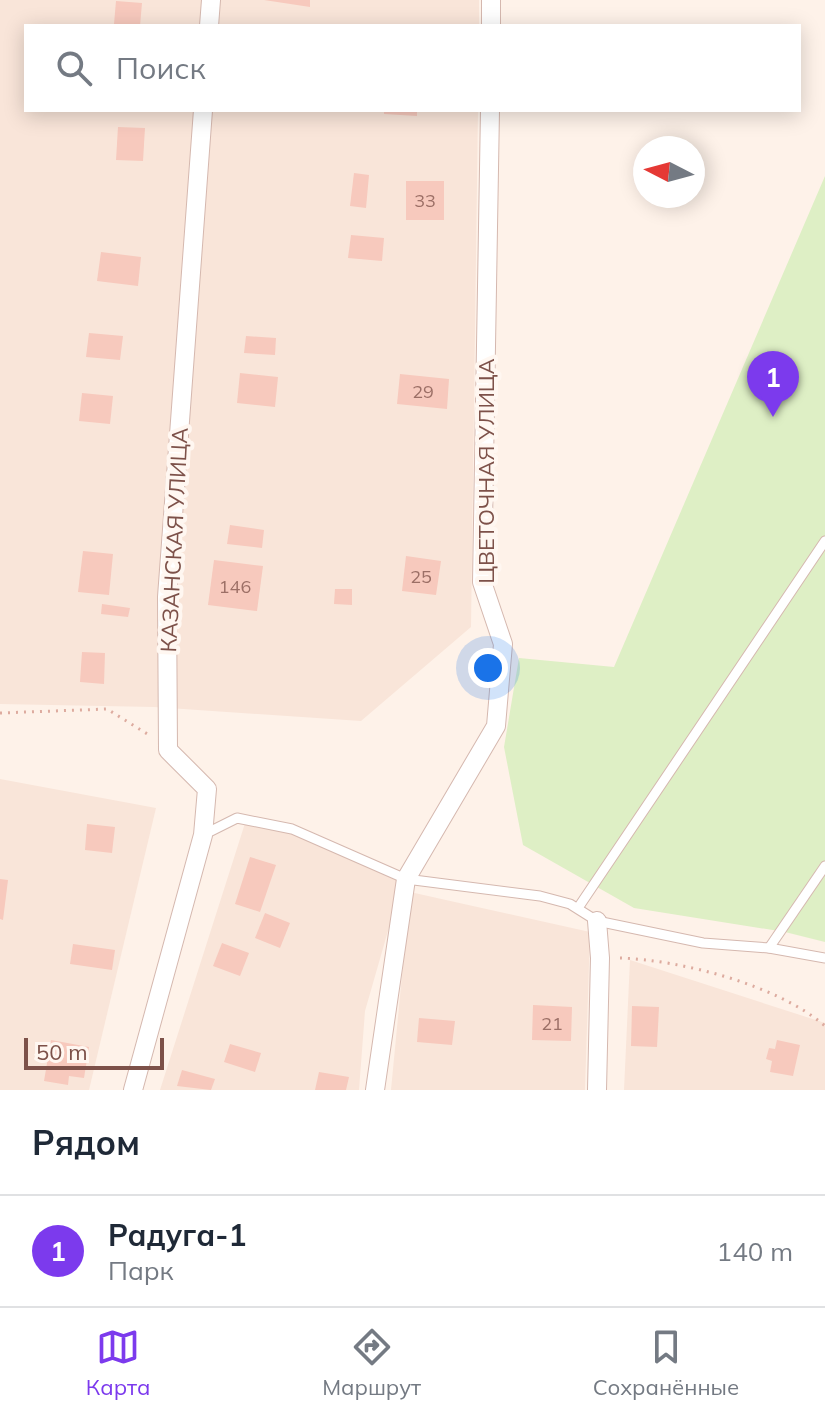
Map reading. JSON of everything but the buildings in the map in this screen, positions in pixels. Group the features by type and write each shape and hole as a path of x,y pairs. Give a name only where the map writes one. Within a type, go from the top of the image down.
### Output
{"street":[{"path":"209,24 211,0"},
{"path":"491,0 491,24"},
{"name":"КАЗАНСКАЯ УЛИЦА","path":"168,750 167,597 203,112"},
{"name":"ЦВЕТОЧНАЯ УЛИЦА","path":"375,1090 406,879 496,726 503,644 482,582 490,112"},
{"path":"133,1090 203,835 207,789 168,750"},
{"path":"597,921 600,958 597,1090"}],"lane":[{"path":"578,908 825,541"},
{"path":"203,835 237,818 292,829 406,879 516,892 578,908 597,921 703,943 769,948 825,958"},
{"path":"769,948 825,866"}],"path":[{"path":"0,713 107,709 158,740 168,750"},
{"path":"600,958 646,959 743,980 825,1026"}],"shaded area":[{"path":"0,0 479,0 479,24 24,24 24,112 478,112 471,627 361,721 154,707 0,704"},
{"path":"0,779 156,808 89,1090 0,1090"},
{"path":"247,817 404,875 365,1011 359,1090 160,1090"},
{"path":"410,892 590,932 585,1090 391,1090"},
{"path":"630,960 825,1023 825,1090 624,1090"}],"green space":[{"path":"825,176 825,942 785,932 634,908 523,845 504,747 519,658 614,667"}],"place":[{"name":"Радуга-1","path":"773,417"}]}
